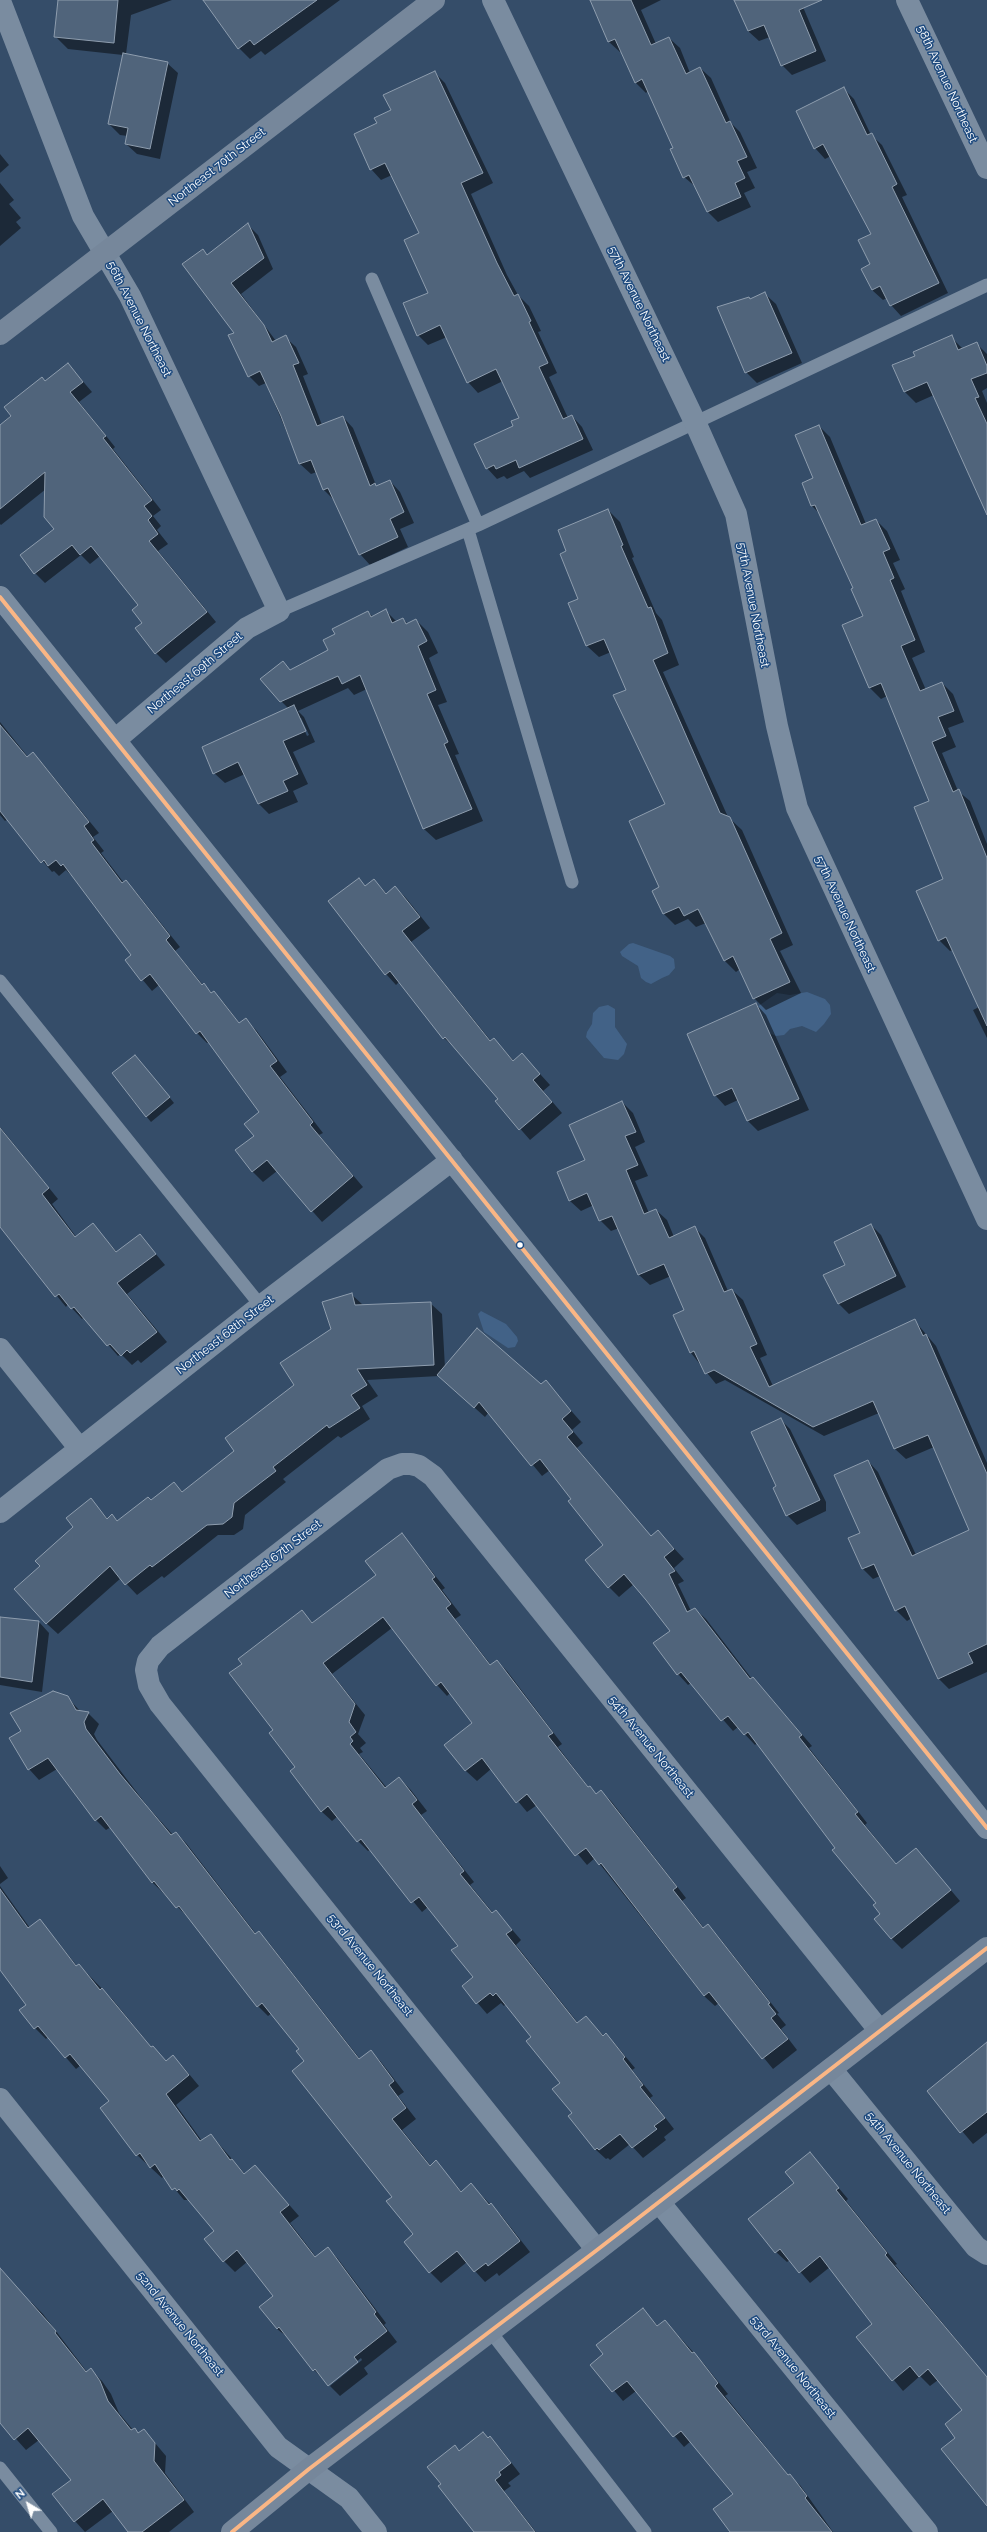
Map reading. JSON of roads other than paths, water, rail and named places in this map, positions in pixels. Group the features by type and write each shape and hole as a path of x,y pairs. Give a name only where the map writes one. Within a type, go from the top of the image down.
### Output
{"main road":[{"name":"Northeast 70th Street","path":"0,334 434,0"},
{"path":"232,2532 309,2469 597,2250 987,1948"}],"street":[{"name":"57th Avenue Northeast","path":"493,0 695,422 736,514 777,726 796,808 987,1219"},
{"name":"58th Avenue Northeast","path":"907,0 987,168"},
{"name":"56th Avenue Northeast","path":"0,1 82,216 130,296 279,611"},
{"path":"0,597 987,1828"},
{"name":"Northeast 69th Street","path":"115,740 247,628 279,611"},
{"name":"Northeast 68th Street","path":"0,1512 260,1306 452,1160"},
{"path":"0,1349 80,1449"},
{"name":"Northeast 67th Street","path":"147,1677 146,1670 151,1658 160,1646 388,1469 402,1464 419,1466"},
{"name":"54th Avenue Northeast","path":"419,1466 433,1476 880,2031"},
{"name":"53rd Avenue Northeast","path":"147,1677 151,1690 160,1704 597,2250"},
{"name":"54th Avenue Northeast","path":"831,2069 983,2246"},
{"name":"52nd Avenue Northeast","path":"0,2099 278,2447 349,2498 376,2532"},
{"name":"53rd Avenue Northeast","path":"659,2202 928,2532"}],"lane":[{"path":"372,279 473,527 572,882"},
{"path":"279,611 473,527 987,285"},
{"path":"0,981 260,1306"},
{"path":"490,2331 645,2532"},
{"path":"0,2468 51,2532"}],"water":[{"path":"633,943 670,956 674,959 675,968 669,975 651,984 646,982 641,978 638,966 622,956 620,952 629,944"},
{"path":"807,992 825,999 830,1005 831,1014 816,1032 802,1026 790,1029 784,1035 776,1036 767,1032 757,1007 777,993 790,995"},
{"path":"608,1005 615,1009 615,1027 627,1044 624,1054 618,1060 604,1058 586,1037 592,1024 593,1013 599,1007"},
{"path":"481,1311 506,1324 517,1337 518,1341 515,1347 508,1348 484,1332 478,1314"}]}
